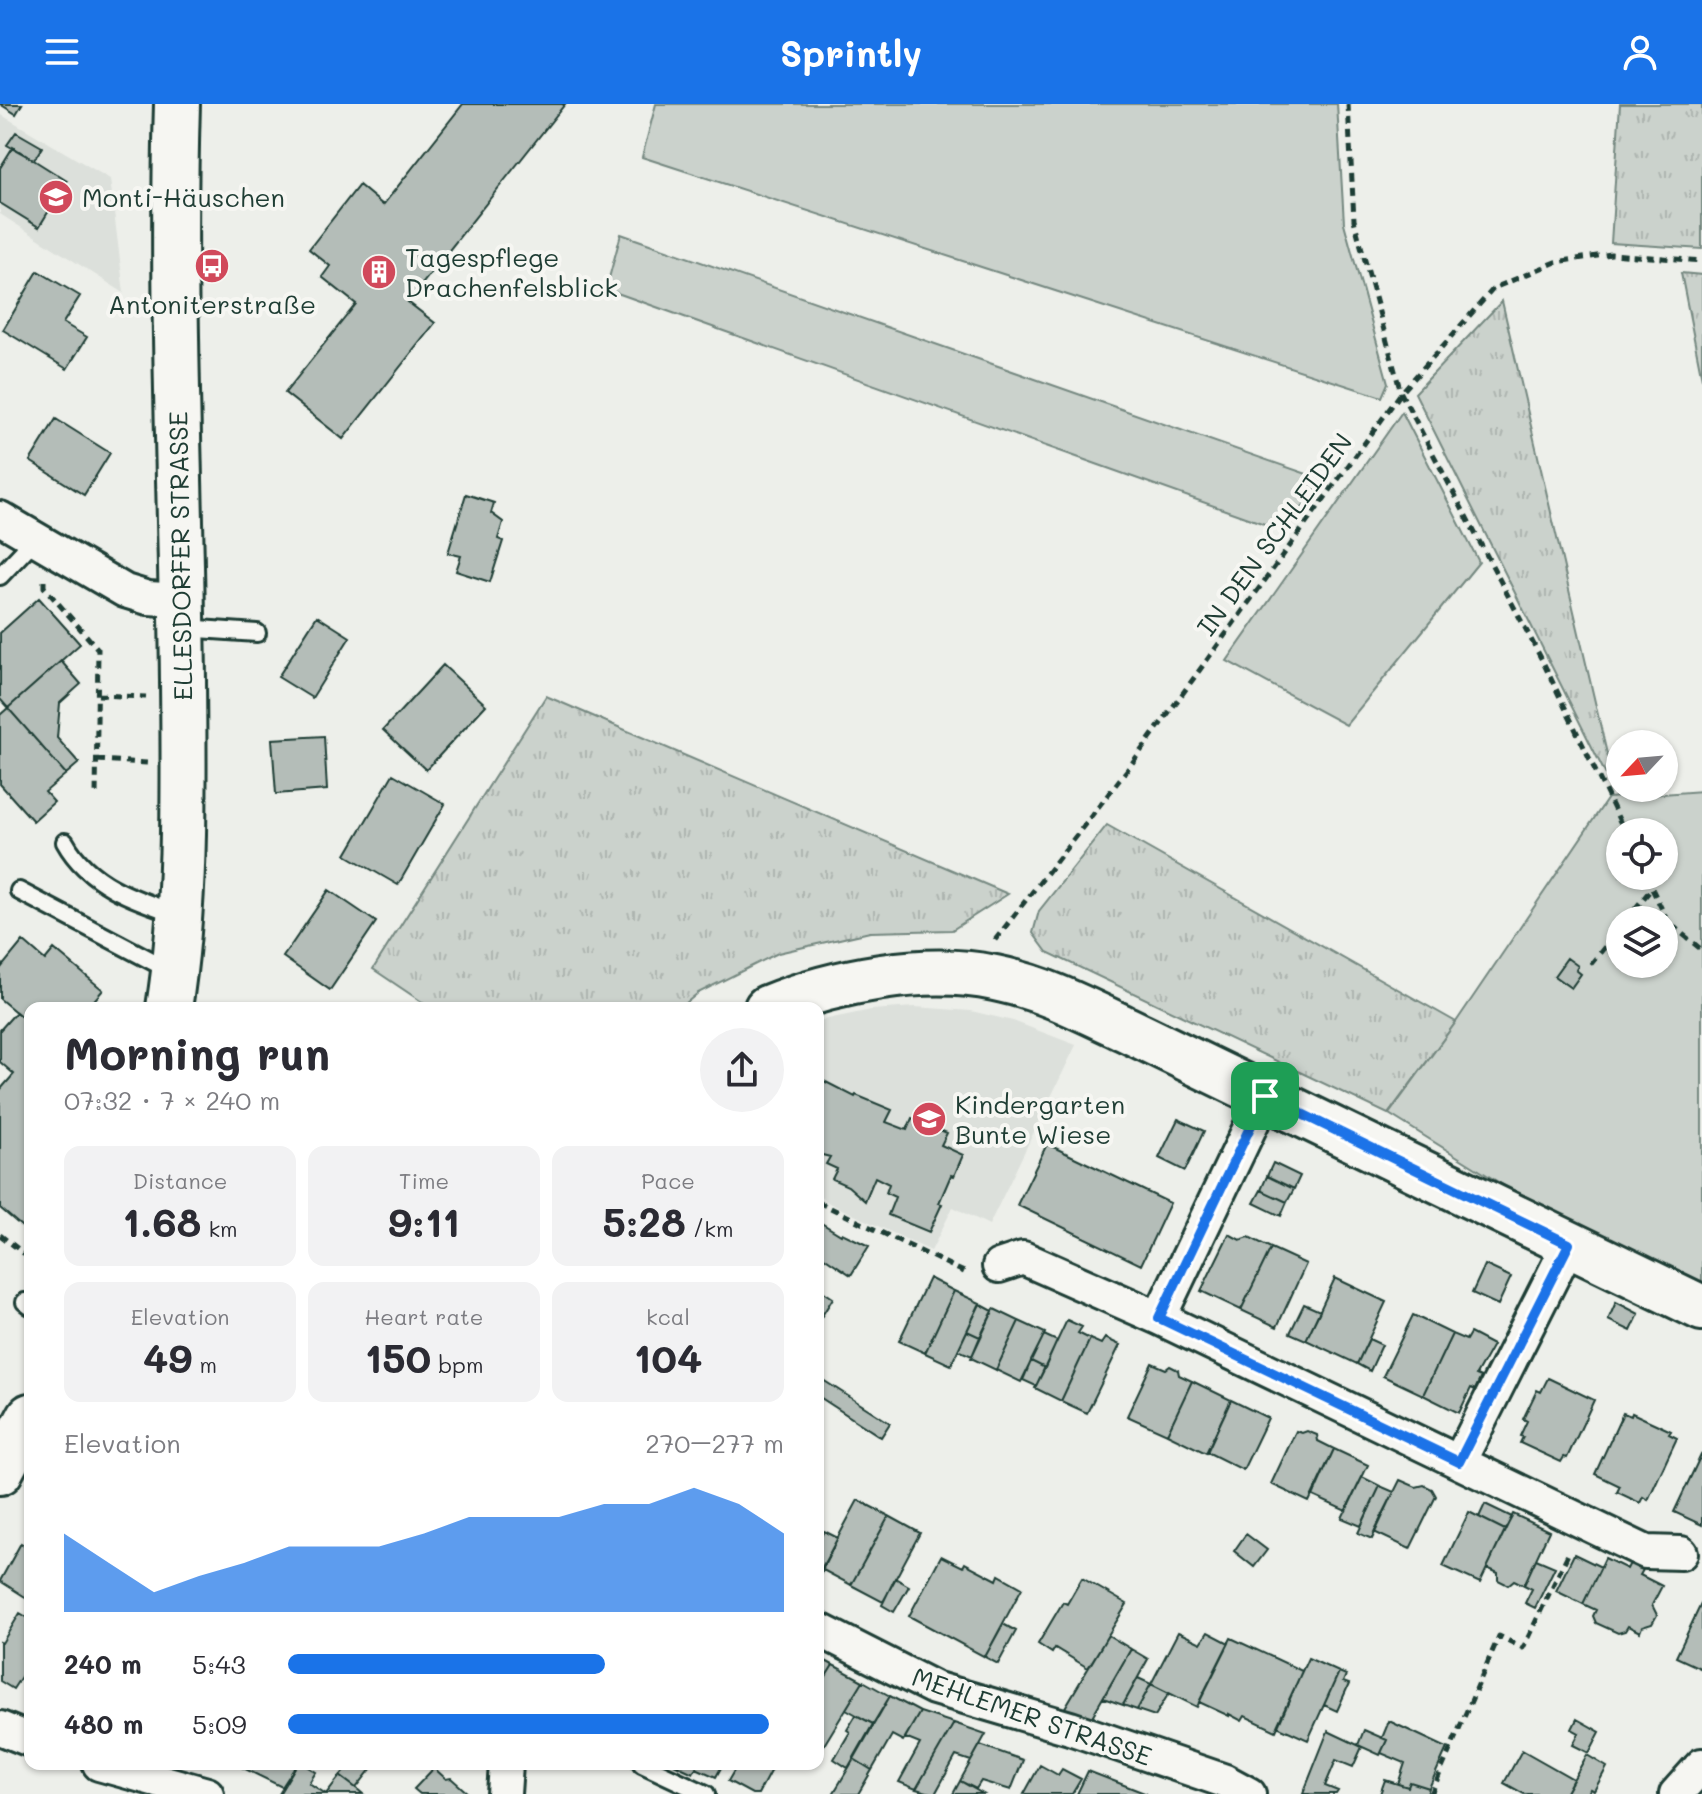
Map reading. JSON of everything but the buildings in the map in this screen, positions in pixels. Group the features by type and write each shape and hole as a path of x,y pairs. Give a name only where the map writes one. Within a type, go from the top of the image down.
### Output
{"street":[{"name":"ELLESDORFER STRASSE","path":"171,990 179,915 184,766 174,190 177,104"},
{"path":"0,518 125,591 182,614"},
{"path":"782,1002 894,975 956,971 1036,989 1265,1096 1702,1308"},
{"path":"1159,1318 1265,1096"},
{"path":"1459,1462 1569,1244"},
{"path":"999,1266 1023,1258 1159,1318 1646,1552 1681,1553"},
{"path":"0,1472 24,1427"},
{"name":"MEHLEMER STRASSE","path":"824,1632 934,1688 1070,1728 1225,1781 1249,1794"},
{"path":"0,1728 24,1738"},
{"path":"1676,1794 1702,1765"},
{"path":"121,1770 207,1794"},
{"path":"504,1794 506,1770"}],"lane":[{"path":"0,576 40,542"},
{"path":"182,614 257,633"},
{"path":"65,842 75,861 125,897 179,915"},
{"path":"19,891 171,990"},
{"path":"655,1770 706,1794"}],"path":[{"path":"1348,104 1354,220 1401,393 1542,660 1618,818"},
{"name":"IN DEN SCHLEIDEN","path":"956,971 998,937 1127,770 1401,393 1494,288 1556,262 1611,254 1702,261"},
{"path":"40,542 44,587 98,649 96,796"},
{"path":"98,695 116,696"},
{"path":"97,760 117,761"},
{"path":"1637,906 1650,890"},
{"path":"1653,890 1668,922 1702,950"},
{"path":"1591,964 1606,945"},
{"path":"824,1205 966,1274 999,1266"},
{"path":"0,1235 24,1253"},
{"path":"1431,1794 1499,1636 1523,1648 1584,1521"}],"shaded area":[{"name":"Monti-Häuschen","path":"0,114 110,179 124,293 0,214"},
{"name":"Kindergarten Bunte Wiese","path":"915,1007 971,1011 1013,1021 1076,1045 989,1225 953,1207 931,1251 824,1199 824,1020 871,1010"}],"green space":[{"path":"656,104 1337,104 1344,223 1388,383 1382,397 642,157"},
{"path":"1620,104 1702,104 1702,249 1611,243"},
{"path":"621,234 1324,480 1284,531 606,289"},
{"path":"1681,273 1702,275 1702,379"},
{"path":"1502,301 1606,750 1606,775 1415,393"},
{"path":"1402,412 1479,562 1346,725 1227,661"},
{"path":"546,696 1008,894 952,930 870,932 778,953 698,993 687,1002 422,1002 373,969"},
{"path":"1702,791 1702,1288 1556,1218 1389,1114 1456,1022 1606,801 1678,802 1678,793"},
{"path":"1107,825 1456,1022 1388,1114 1047,952 1033,933 1039,911"}],"place":[{"name":"Monti-Häuschen","path":"56,197"},
{"name":"Antoniterstraße","path":"212,266"},
{"name":"Tagespflege Drachenfelsblick","path":"379,272"},
{"name":"Kindergarten Bunte Wiese","path":"929,1119"}],"route":[{"path":"1265,1096 1569,1244 1459,1462 1159,1318 1265,1096"}]}
